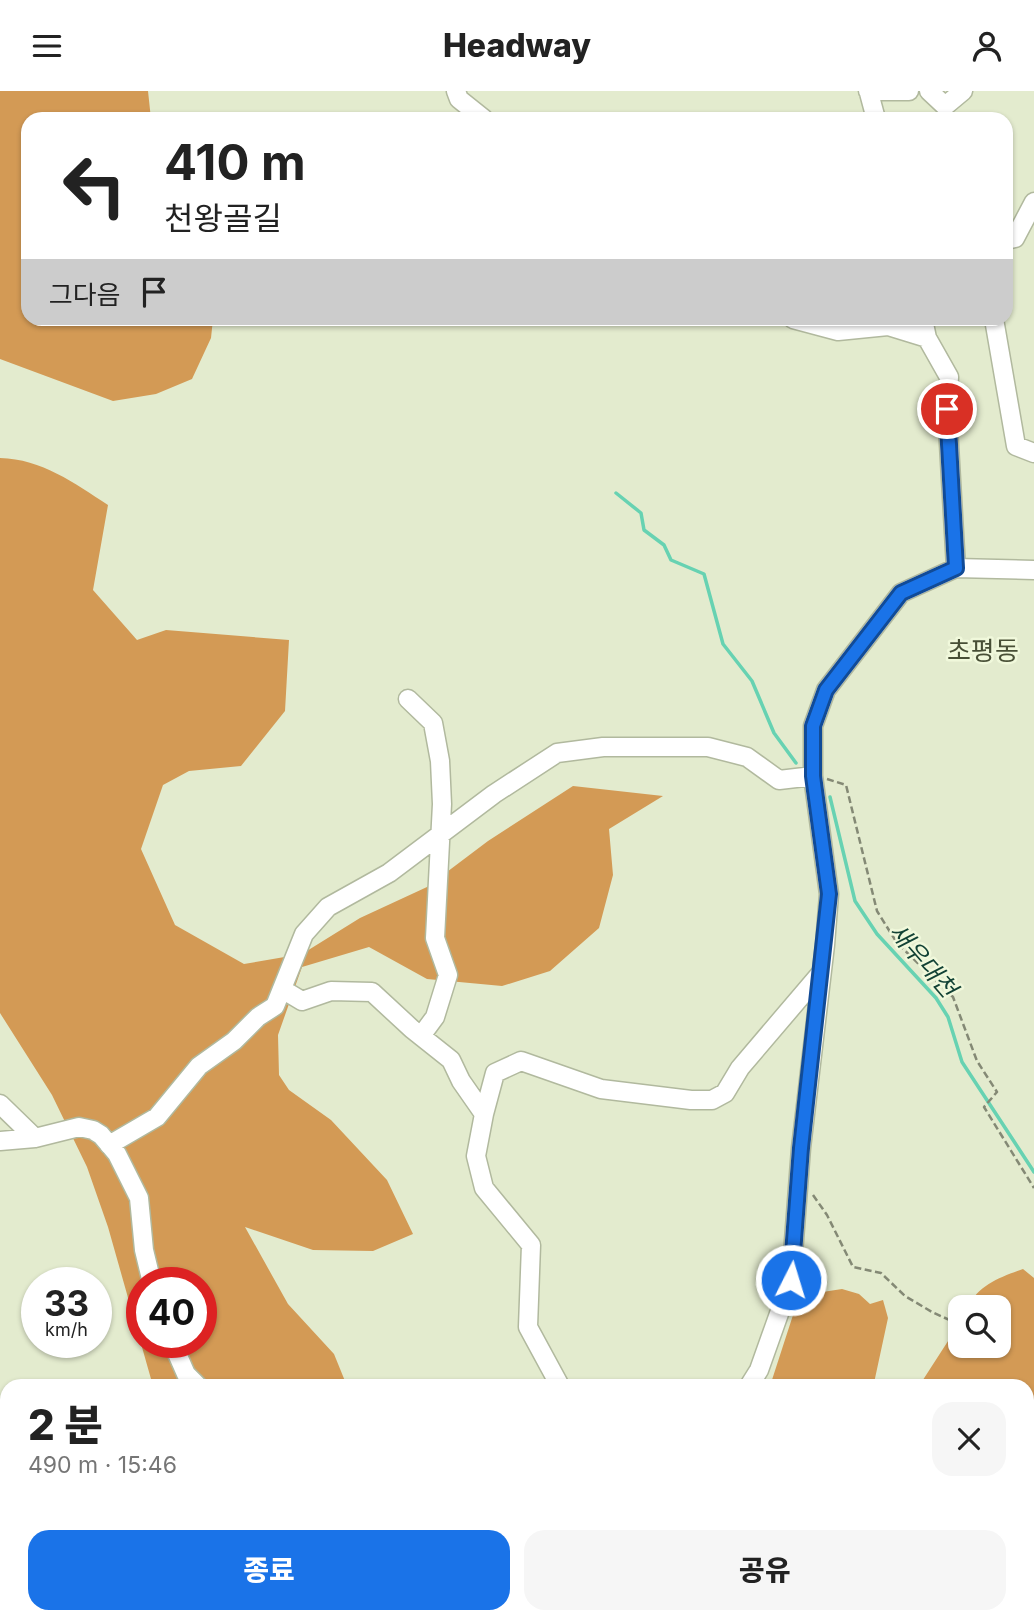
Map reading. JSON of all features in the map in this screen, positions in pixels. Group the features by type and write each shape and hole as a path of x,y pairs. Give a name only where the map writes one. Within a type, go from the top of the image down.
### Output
{"street":[{"path":"456,91 459,99 475,112"},
{"path":"874,112 869,92 909,91"},
{"path":"929,91 945,106 963,91"},
{"path":"1013,238 1034,202"},
{"path":"819,326 838,331 888,326 927,338"},
{"path":"924,326 927,338 949,377 947,409 956,568"},
{"path":"994,326 1016,446 1034,453"},
{"path":"753,1379 763,1360 791,1280 801,1148 829,894 813,776 813,726 826,690 901,593 956,568 1034,570"},
{"path":"408,699 433,723 442,804 435,938 448,975 435,1017 421,1036"},
{"path":"109,1145 157,1117 199,1066 275,1006 304,934 328,907 389,873 494,793 557,753 603,747 708,747 747,757 779,781 813,776"},
{"path":"556,1379 528,1327 531,1245 484,1188 476,1156 495,1073 521,1061 601,1089 712,1100 725,1093 740,1068 820,974"},
{"path":"282,989 302,1001 331,991 372,992 451,1060 484,1114"},
{"path":"0,1104 35,1138"},
{"path":"0,1141 35,1138 79,1127 93,1130 109,1145 139,1198 148,1267"},
{"path":"180,1358 191,1379"}],"path":[{"path":"813,776 846,785 877,911 897,943 953,997 977,1061 997,1092 984,1107 1034,1188"},
{"path":"813,1195 827,1215 853,1267 881,1273 905,1296 932,1313 948,1319"}],"shaded area":[{"path":"0,91 148,91 150,112 21,112 21,326 212,326 211,338 192,379 156,394 113,401 0,359"},
{"path":"0,458 15,459 44,468 108,505 93,590 137,640 166,630 289,640 285,711 241,766 189,771 163,785 141,849 175,925 244,964 302,954 360,918 427,887 488,841 573,786 663,796 609,829 613,875 599,928 550,971 502,986 427,979 369,947 302,967 278,1035 279,1075 289,1090 331,1120 387,1180 413,1234 373,1251 313,1250 245,1227 288,1304 334,1354 344,1379 151,1379 145,1358 217,1358 217,1267 126,1267 126,1291 87,1167 52,1095 0,1013"},
{"path":"1023,1269 1034,1278 1034,1379 924,1379 948,1341 948,1358 1011,1358 1011,1295 976,1295 984,1287"},
{"path":"842,1289 859,1294 870,1304 883,1300 888,1318 875,1379 772,1379 794,1312 816,1293"}],"waterway":[{"name":"새우대천","path":"616,493 641,513 644,530 664,545 671,560 704,574 723,644 752,681 774,733 796,763"},
{"name":"새우대천","path":"830,797 855,901 877,934 936,998 948,1017 962,1062 1034,1172"}],"district":[{"name":"초평동","path":"983,650"}],"route":[{"path":"791,1280 801,1148 829,894 813,776 813,726 826,690 901,593 956,568 947,409"}]}
